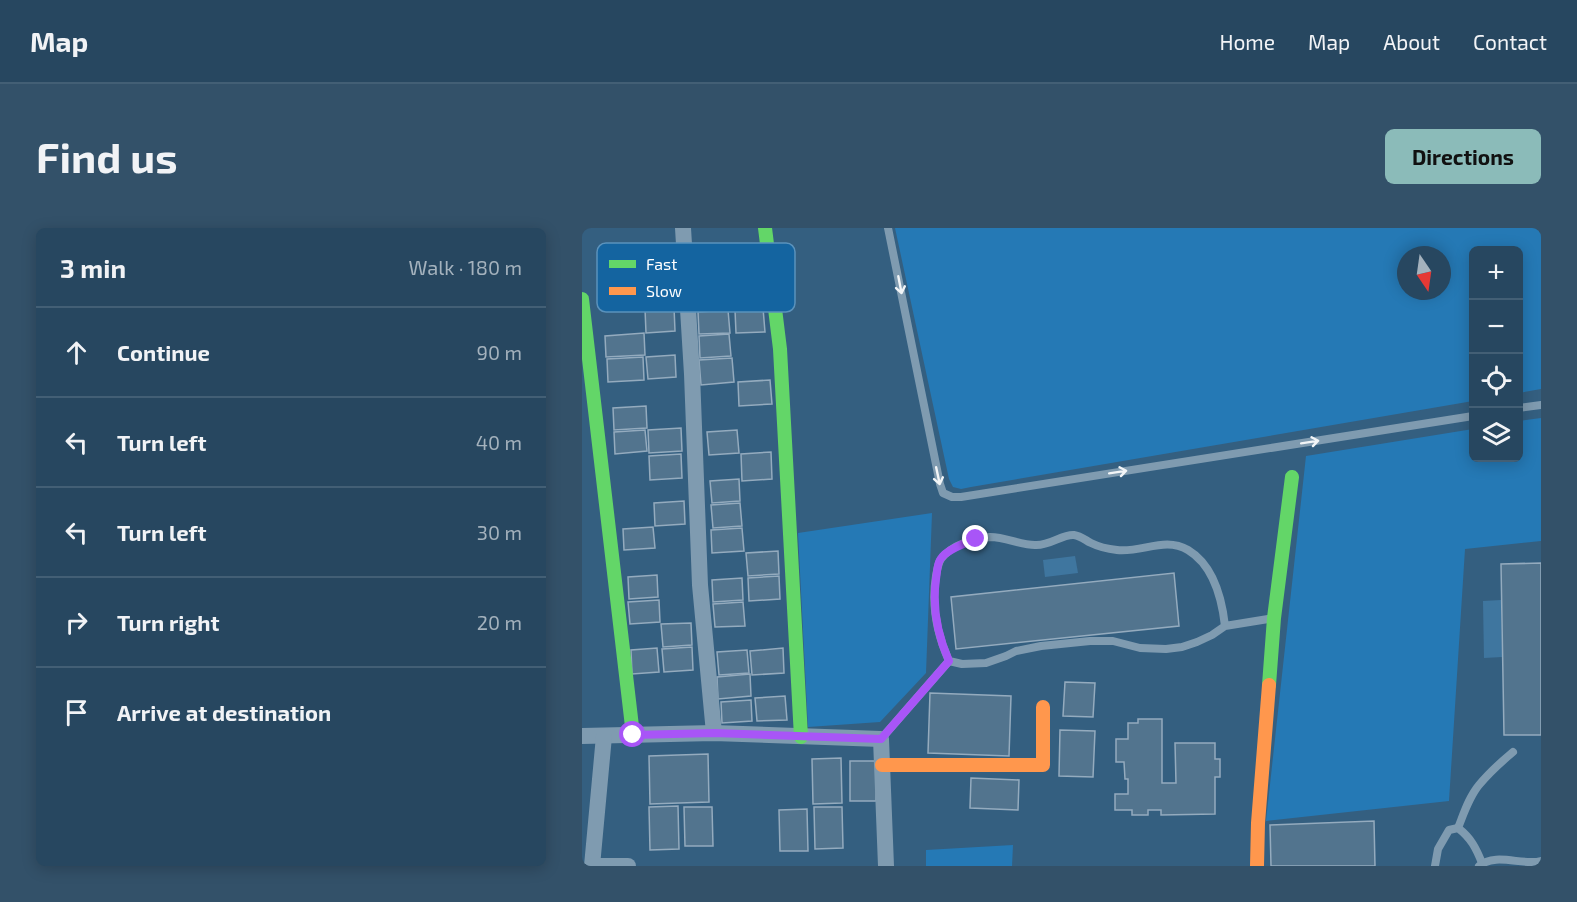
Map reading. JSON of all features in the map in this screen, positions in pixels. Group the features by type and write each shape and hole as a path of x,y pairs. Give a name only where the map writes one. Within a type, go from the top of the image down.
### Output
{"street":[{"path":"683,228 684,243"},
{"path":"765,228 767,243"},
{"path":"582,299 633,735"},
{"path":"688,312 700,585 714,733"},
{"path":"775,312 780,349 801,736"},
{"path":"1257,866 1258,823 1274,618 1292,477"},
{"path":"882,765 1042,765 1043,707"},
{"path":"582,736 714,733 881,739 886,866"},
{"path":"604,736 592,866 628,866"}],"lane":[{"path":"888,228 940,483 943,493 952,497 985,494 1469,417"},
{"path":"1523,407 1541,405"},
{"path":"949,661 939,635 934,606 935,582 940,559 962,544 989,537 1039,546 1077,535 1099,546 1119,551 1139,550 1163,543 1181,546 1191,551 1208,571 1221,598 1225,626"},
{"path":"949,661 962,664 986,663 1016,651 1090,641 1113,641 1140,648 1166,649 1197,642 1225,626 1274,618"},
{"path":"881,739 949,661"},
{"path":"1435,866 1438,849 1449,831 1458,828 1478,786 1513,752"},
{"path":"1458,828 1476,847 1481,864 1496,860 1541,861"}],"shaded area":[{"path":"895,228 1541,228 1541,389 1523,392 1523,246 1469,246 1469,402 961,489 953,487 949,479"},
{"path":"1541,418 1541,541 1465,549 1449,801 1266,821 1306,456 1469,430 1469,462 1523,462 1523,420"},
{"path":"932,513 926,673 880,722 808,727 798,533"},
{"path":"1075,556 1078,573 1045,577 1043,560"},
{"path":"1501,600 1502,657 1484,658 1483,601"},
{"path":"1013,845 1012,866 926,866 926,850"}],"building":[{"path":"645,312 674,312 675,331 646,333"},
{"path":"698,312 728,312 730,333 699,334"},
{"path":"735,312 763,312 765,332 736,333"},
{"path":"644,333 645,355 606,357 605,336"},
{"path":"729,334 731,356 700,358 699,336"},
{"path":"675,355 676,377 648,379 646,357"},
{"path":"643,357 644,380 608,382 607,359"},
{"path":"732,358 734,382 701,385 699,360"},
{"path":"770,380 772,404 739,406 738,382"},
{"path":"646,406 647,428 614,430 613,408"},
{"path":"681,428 682,451 649,453 648,430"},
{"path":"645,430 647,451 615,454 614,432"},
{"path":"737,430 739,453 709,455 707,432"},
{"path":"771,452 772,479 742,481 741,454"},
{"path":"681,454 682,478 650,480 649,456"},
{"path":"739,479 740,501 712,503 710,481"},
{"path":"684,501 685,524 655,526 654,503"},
{"path":"740,503 742,526 713,528 711,505"},
{"path":"653,527 655,548 624,550 623,529"},
{"path":"742,528 744,551 712,553 711,530"},
{"path":"778,551 779,574 748,576 746,553"},
{"path":"1541,563 1541,735 1504,735 1501,564"},
{"path":"1174,573 1179,626 956,649 951,597"},
{"path":"657,575 658,597 629,599 628,577"},
{"path":"779,576 780,599 749,601 748,578"},
{"path":"742,578 743,600 713,602 712,580"},
{"path":"659,600 660,622 630,624 628,602"},
{"path":"743,602 745,626 715,627 713,604"},
{"path":"691,623 692,645 663,647 661,624"},
{"path":"692,647 693,670 664,672 662,649"},
{"path":"657,648 659,672 632,674 631,650"},
{"path":"783,648 784,673 752,675 750,651"},
{"path":"747,650 749,673 719,675 717,652"},
{"path":"750,674 751,696 718,699 717,677"},
{"path":"1065,682 1095,683 1093,717 1063,716"},
{"path":"930,693 1011,696 1009,756 928,753"},
{"path":"785,696 787,720 757,721 755,698"},
{"path":"751,700 752,721 722,723 721,702"},
{"path":"1138,719 1162,719 1162,783 1176,783 1175,743 1215,743 1215,759 1220,759 1220,777 1215,777 1215,814 1161,815 1161,810 1148,810 1148,815 1132,815 1132,810 1115,810 1115,794 1128,794 1128,779 1125,779 1124,762 1116,762 1116,739 1128,739 1128,723 1138,723"},
{"path":"1060,730 1095,731 1093,777 1059,776"},
{"path":"708,754 709,802 650,804 649,756"},
{"path":"841,758 842,803 813,804 812,759"},
{"path":"850,761 877,761 876,801 850,801"},
{"path":"971,778 1019,780 1018,810 970,808"},
{"path":"678,806 679,849 650,850 649,807"},
{"path":"684,807 712,807 713,846 685,846"},
{"path":"814,807 842,807 843,848 815,849"},
{"path":"807,809 808,851 780,851 779,810"},
{"path":"1374,821 1375,866 1271,866 1270,825"}],"traffic: fast":[{"path":"765,228 767,243"},
{"path":"582,299 633,735"},
{"path":"775,312 780,349 801,737"},
{"path":"1269,685 1274,618 1292,477"}],"traffic: slow":[{"path":"1257,866 1258,823 1269,685"},
{"path":"882,765 1043,765 1043,707"}],"route":[{"path":"633,735 714,733 881,739 949,661 936,621 934,606 936,574 940,559 951,550 976,539"}]}
